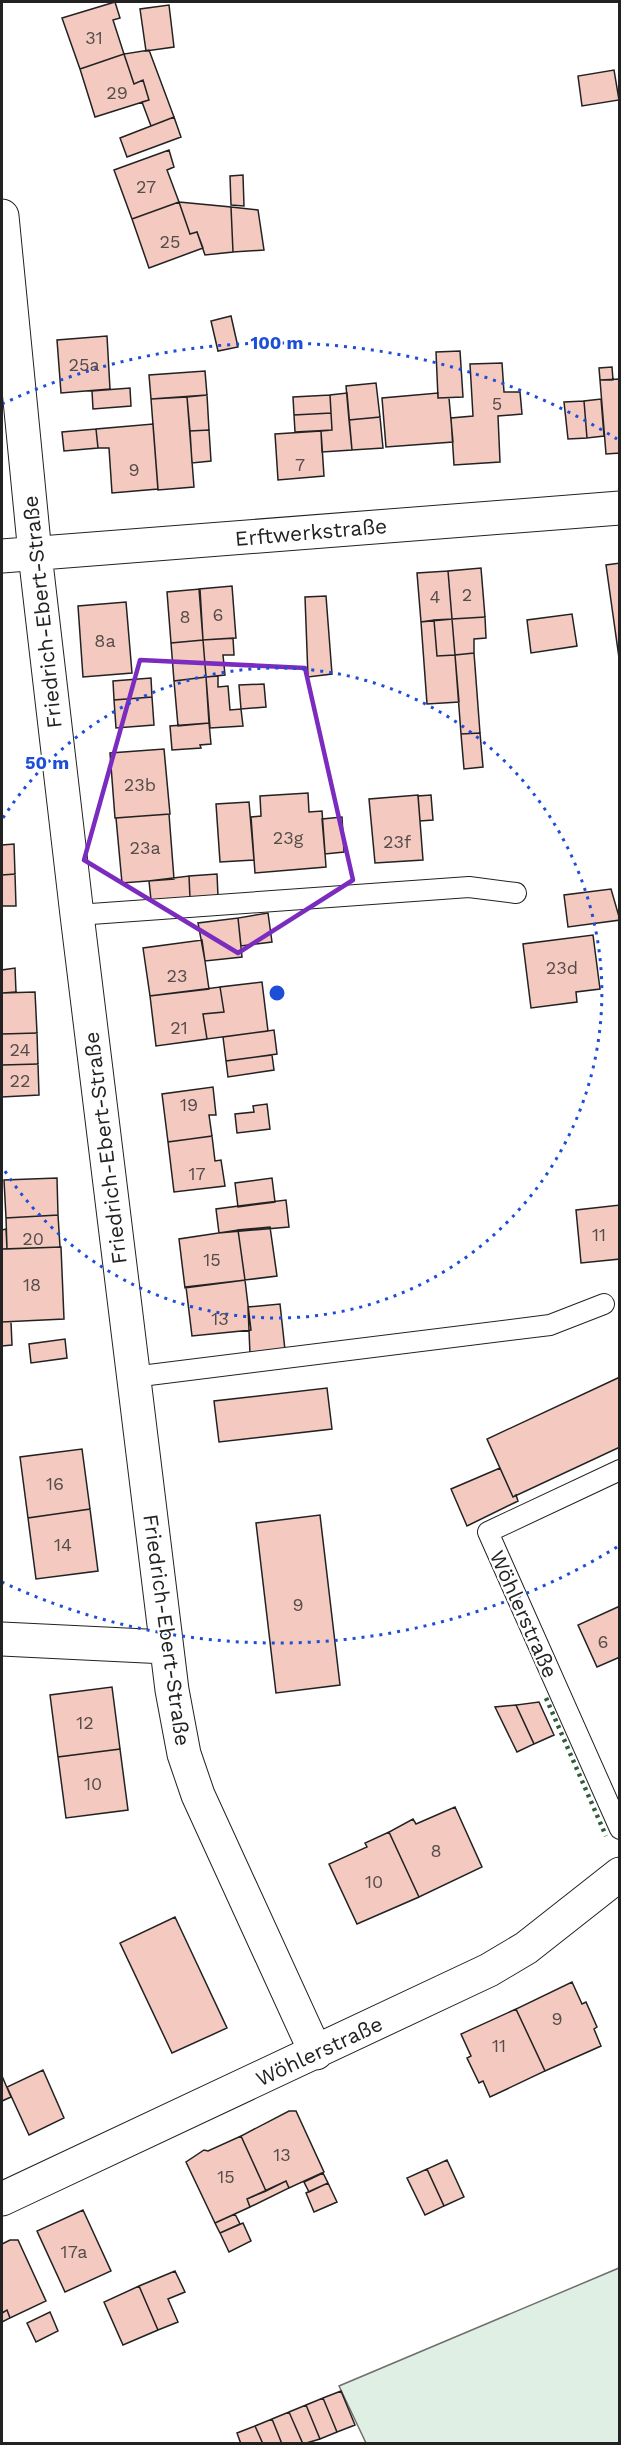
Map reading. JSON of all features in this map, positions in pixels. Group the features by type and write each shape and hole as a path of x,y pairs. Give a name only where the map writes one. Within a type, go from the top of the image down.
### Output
{"street":[{"name":"Friedrich-Ebert-Straße","path":"2,216 35,554 77,915 166,1647 184,1754 198,1795 316,2053"},
{"name":"Erftwerkstraße","path":"2,556 620,508"},
{"path":"2,1639 166,1647"},
{"name":"Wöhlerstraße","path":"2,2199 489,1970 526,1948 620,1874"}],"lane":[{"path":"77,915 469,887 516,893"},
{"path":"133,1377 550,1325 604,1304"},
{"name":"Wöhlerstraße","path":"620,1470 488,1532 620,1829"}],"highlighted area":[{"path":"140,660 305,668 353,880 238,953 84,860"}],"green space":[{"path":"619,2268 619,2443 366,2443 339,2386"}],"building":[{"path":"115,2 120,18 113,20 124,54 80,69 62,18"},
{"path":"169,5 174,47 146,51 140,9"},
{"path":"149,50 174,117 151,126 142,102 149,100 143,80 134,84 124,54"},
{"path":"124,54 134,84 143,80 149,100 95,117 80,69"},
{"path":"614,70 619,100 582,106 578,76"},
{"path":"174,117 181,137 127,157 120,138"},
{"path":"169,150 174,167 167,170 179,202 132,219 114,170"},
{"path":"243,175 244,206 231,205 230,176"},
{"path":"179,202 190,234 197,232 203,248 149,268 132,219"},
{"path":"179,202 231,207 233,252 205,255 197,232 190,234"},
{"path":"231,207 258,210 264,250 233,252"},
{"path":"231,316 238,347 218,351 211,321"},
{"path":"107,336 110,389 61,393 57,340"},
{"path":"460,351 463,397 438,398 436,352"},
{"path":"502,363 504,392 520,392 522,414 498,416 500,462 454,465 451,418 473,416 470,364"},
{"path":"612,367 613,380 600,380 599,368"},
{"path":"205,371 207,395 151,399 149,375"},
{"path":"620,379 620,453 606,454 600,380"},
{"path":"376,383 380,417 349,420 346,386"},
{"path":"130,388 131,406 93,409 92,391"},
{"path":"347,393 352,450 322,452 321,431 332,430 330,395"},
{"path":"438,393 438,398 449,398 453,442 386,447 382,398"},
{"path":"207,395 209,430 190,431 187,397"},
{"path":"330,395 331,413 294,415 293,397"},
{"path":"187,397 194,487 158,490 151,399"},
{"path":"601,399 604,436 587,438 584,401"},
{"path":"584,401 587,438 568,439 564,402"},
{"path":"331,413 332,430 295,432 294,415"},
{"path":"380,417 383,448 352,450 349,420"},
{"path":"153,424 158,489 112,493 109,448 98,448 96,429"},
{"path":"96,429 98,448 64,451 62,432"},
{"path":"209,430 211,461 192,463 190,431"},
{"path":"321,431 324,476 278,480 275,434"},
{"path":"620,563 620,665 606,565"},
{"path":"481,568 485,617 452,619 448,571"},
{"path":"448,571 452,619 421,622 417,573"},
{"path":"232,586 236,638 203,640 199,589"},
{"path":"200,589 203,640 171,643 167,592"},
{"path":"326,596 332,674 308,677 305,597"},
{"path":"126,602 132,673 83,677 78,606"},
{"path":"572,614 577,646 531,653 527,620"},
{"path":"485,617 486,638 474,639 474,653 455,655 452,619"},
{"path":"452,619 455,655 437,656 434,620"},
{"path":"434,620 437,656 455,655 459,702 427,704 421,622"},
{"path":"233,638 234,655 223,655 225,675 206,677 203,640"},
{"path":"203,640 206,677 174,681 171,643"},
{"path":"474,653 480,733 461,734 455,655"},
{"path":"218,676 218,687 228,686 230,710 241,709 243,726 210,728 206,677"},
{"path":"206,677 209,723 178,726 174,681"},
{"path":"151,678 152,697 114,700 113,681"},
{"path":"264,684 266,707 241,709 239,685"},
{"path":"152,697 154,725 116,728 114,700"},
{"path":"209,723 211,744 200,745 201,748 172,750 170,726"},
{"path":"480,733 483,767 464,769 461,734"},
{"path":"164,749 170,814 115,818 110,753"},
{"path":"308,793 309,812 322,811 326,867 255,873 251,817 261,816 260,796"},
{"path":"418,795 423,860 375,863 369,799"},
{"path":"431,795 433,820 420,821 418,796"},
{"path":"249,802 254,860 220,862 216,804"},
{"path":"169,814 174,879 122,883 116,818"},
{"path":"342,817 344,852 325,854 322,819"},
{"path":"14,844 15,874 2,875 2,845"},
{"path":"15,874 16,906 2,906 2,875"},
{"path":"217,874 218,896 190,898 189,876"},
{"path":"189,876 190,898 151,900 149,881"},
{"path":"611,889 620,920 568,927 564,895"},
{"path":"268,913 272,942 241,946 238,918"},
{"path":"238,918 242,957 205,961 198,923"},
{"path":"593,935 600,989 576,992 577,1002 531,1008 523,944"},
{"path":"202,940 209,989 150,996 143,948"},
{"path":"15,968 16,992 2,993 2,970"},
{"path":"262,982 268,1031 207,1039 203,1014 224,1012 220,987"},
{"path":"220,987 224,1012 203,1014 207,1039 156,1046 150,996"},
{"path":"35,992 37,1033 2,1034 2,993"},
{"path":"274,1030 277,1054 226,1061 223,1037"},
{"path":"37,1033 38,1064 2,1065 2,1034"},
{"path":"272,1055 274,1070 228,1077 226,1061"},
{"path":"38,1064 39,1095 2,1097 2,1065"},
{"path":"213,1087 216,1115 209,1115 212,1136 168,1142 162,1094"},
{"path":"267,1104 270,1129 237,1133 235,1114 254,1112 253,1106"},
{"path":"212,1136 215,1161 221,1160 225,1186 174,1192 168,1142"},
{"path":"57,1178 58,1215 6,1218 4,1180"},
{"path":"272,1178 275,1202 238,1207 235,1183"},
{"path":"286,1200 289,1227 219,1233 216,1209"},
{"path":"620,1205 620,1259 581,1263 576,1210"},
{"path":"58,1215 60,1247 7,1249 6,1218"},
{"path":"270,1227 277,1276 245,1280 238,1230"},
{"path":"6,1229 7,1249 2,1249 2,1230"},
{"path":"238,1230 245,1280 185,1288 179,1239"},
{"path":"61,1247 64,1319 2,1322 2,1249"},
{"path":"245,1280 251,1330 192,1336 186,1287"},
{"path":"280,1304 285,1350 250,1354 248,1307"},
{"path":"2,1322 11,1322 12,1345 2,1346"},
{"path":"65,1339 67,1358 31,1363 29,1344"},
{"path":"620,1377 620,1447 513,1497 487,1439"},
{"path":"327,1388 332,1429 219,1442 214,1401"},
{"path":"82,1449 90,1509 28,1518 20,1457"},
{"path":"500,1468 513,1497 516,1495 518,1501 467,1526 451,1489"},
{"path":"90,1509 98,1571 36,1579 28,1518"},
{"path":"320,1515 340,1685 276,1693 256,1523"},
{"path":"620,1606 620,1657 597,1667 578,1625"},
{"path":"112,1687 120,1749 58,1757 50,1695"},
{"path":"539,1702 554,1735 534,1744 516,1705"},
{"path":"516,1705 534,1744 517,1752 495,1707"},
{"path":"120,1749 128,1810 66,1818 58,1757"},
{"path":"455,1807 482,1867 419,1897 389,1832 413,1819 416,1824"},
{"path":"389,1832 419,1897 357,1924 329,1864 367,1847 365,1843"},
{"path":"175,1917 227,2028 172,2053 120,1943"},
{"path":"572,1982 582,2004 586,2002 597,2027 594,2029 601,2046 545,2071 516,2009"},
{"path":"516,2009 545,2071 490,2097 483,2081 479,2083 467,2058 471,2056 461,2034"},
{"path":"43,2070 64,2118 29,2135 7,2087"},
{"path":"2,2076 11,2097 2,2101"},
{"path":"289,2111 296,2111 324,2172 289,2188 286,2181 266,2191 241,2136"},
{"path":"241,2136 266,2191 247,2199 250,2207 215,2223 186,2162 204,2150 208,2151"},
{"path":"447,2160 464,2197 444,2206 427,2169"},
{"path":"427,2169 444,2206 425,2215 407,2178"},
{"path":"323,2173 328,2183 309,2192 304,2182"},
{"path":"286,2181 289,2188 250,2207 247,2199"},
{"path":"328,2183 337,2202 314,2212 306,2193"},
{"path":"83,2210 111,2271 65,2292 37,2231"},
{"path":"235,2214 240,2224 220,2233 215,2223"},
{"path":"243,2223 251,2241 229,2252 220,2233"},
{"path":"10,2240 18,2240 46,2301 10,2318 7,2310 2,2313 2,2244"},
{"path":"175,2271 185,2292 168,2299 178,2322 158,2330 139,2286"},
{"path":"139,2286 158,2330 123,2345 104,2302"},
{"path":"7,2310 10,2318 2,2322 2,2313"},
{"path":"50,2312 58,2331 36,2342 27,2323"},
{"path":"341,2391 355,2425 337,2432 323,2398"},
{"path":"323,2398 337,2432 320,2439 306,2405"},
{"path":"306,2405 320,2439 303,2444 289,2412"},
{"path":"289,2412 303,2444 282,2444 272,2419"},
{"path":"272,2419 282,2444 263,2444 255,2426"},
{"path":"255,2426 263,2444 241,2444 237,2433"}],"hedge":[{"path":"546,1698 606,1836"}]}
